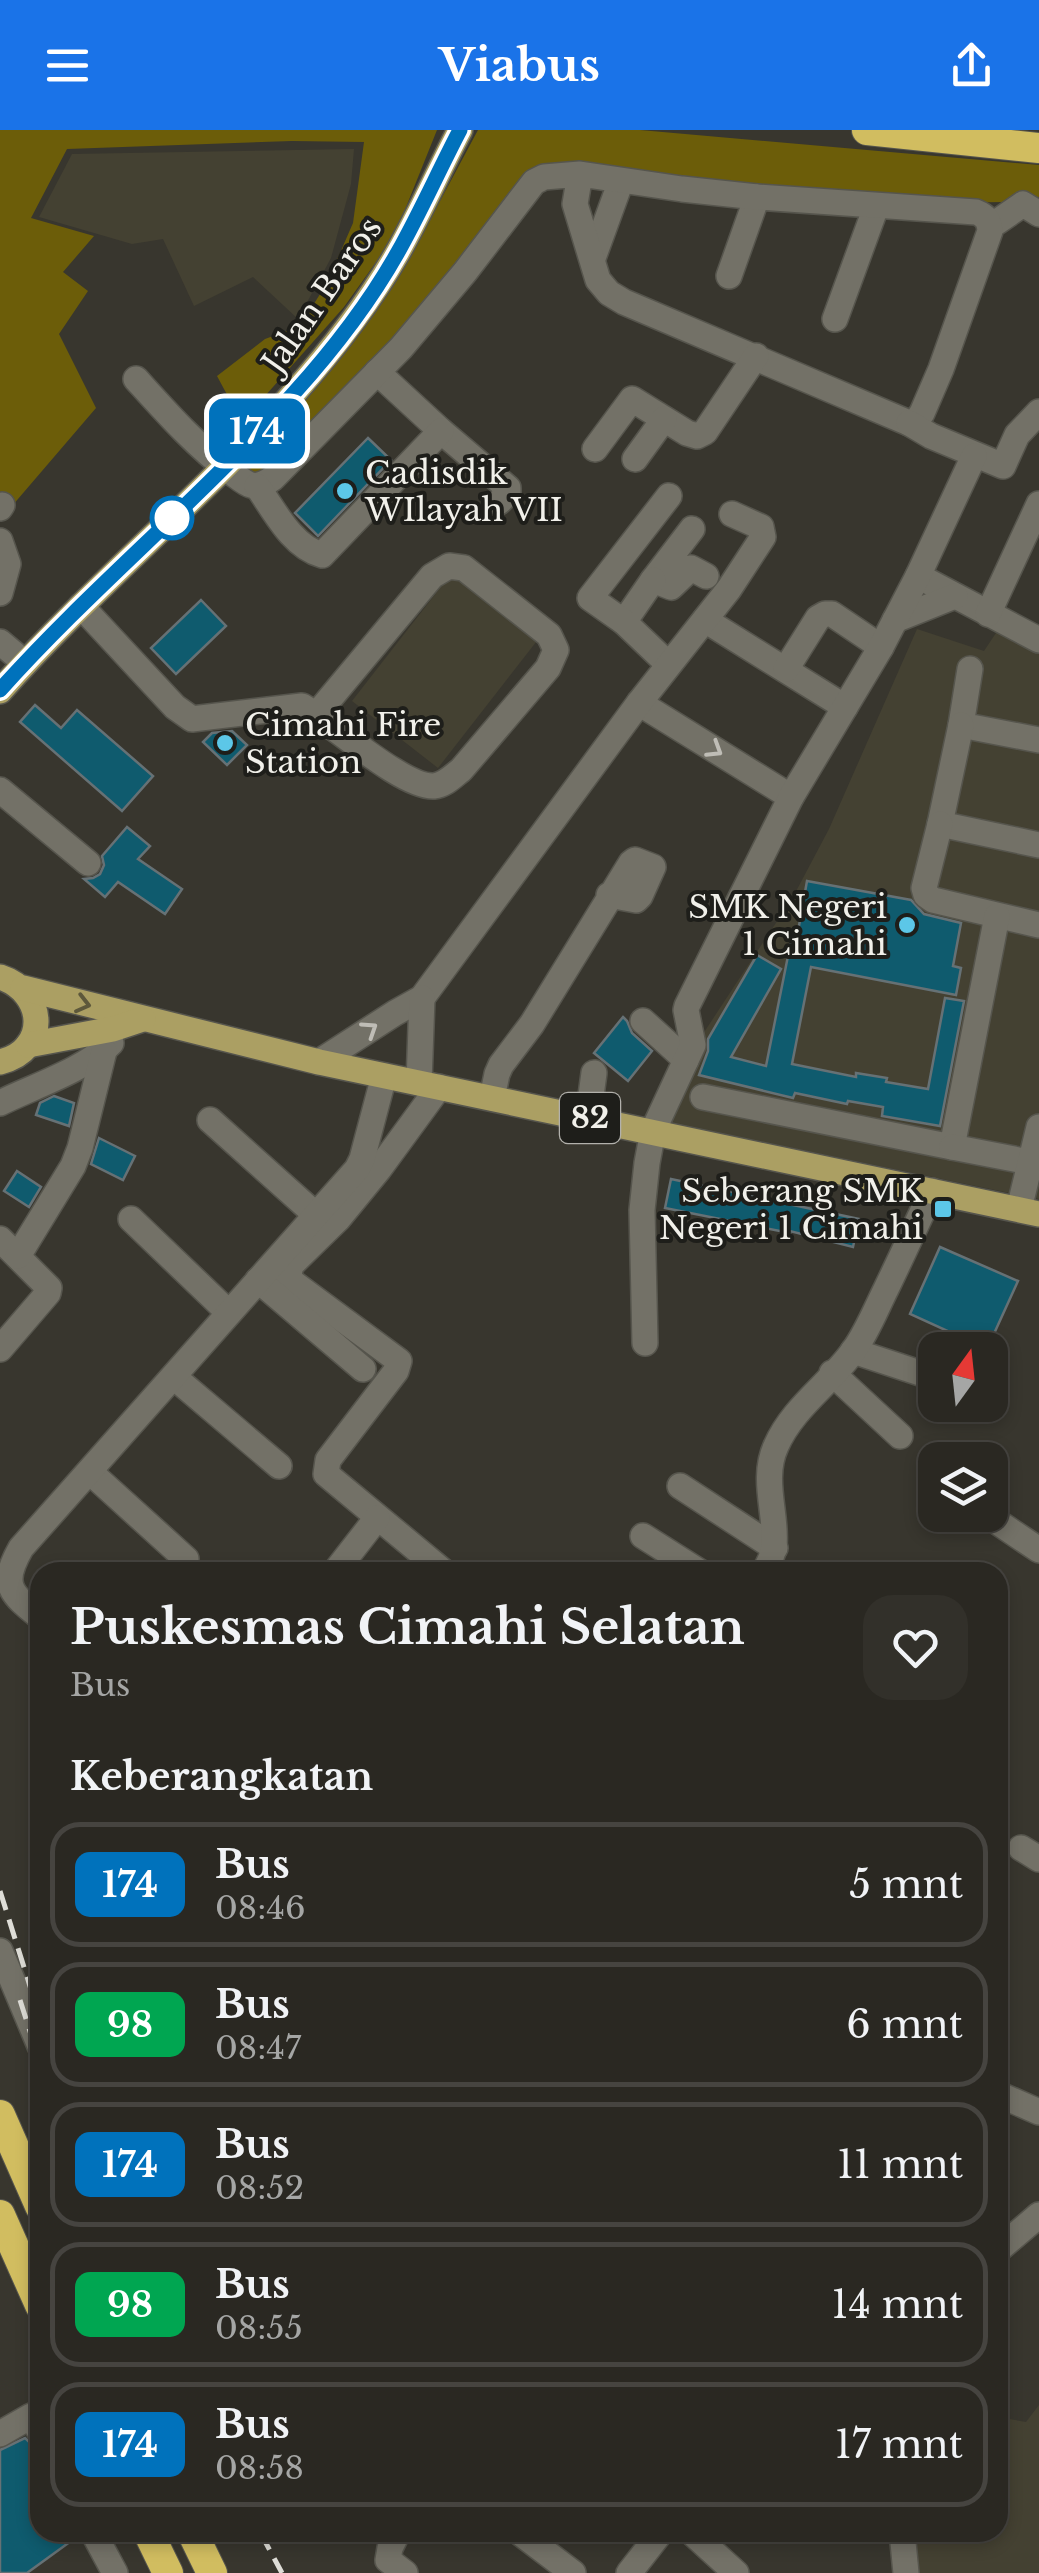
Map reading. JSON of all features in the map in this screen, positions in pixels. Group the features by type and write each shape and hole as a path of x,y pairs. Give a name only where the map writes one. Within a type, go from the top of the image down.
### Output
{"highway":[{"path":"867,130 1039,148"},
{"path":"0,2115 30,2183"},
{"path":"0,2215 30,2282"},
{"path":"153,2542 168,2573"},
{"path":"197,2542 212,2573"}],"main road":[{"name":"Jalan Baros","path":"0,690 294,394 397,254 460,130"},
{"path":"0,976 24,988 36,1016 35,1031 28,1045 20,1054 0,1062"},
{"name":"82","path":"24,988 319,1062 1029,1212"},
{"path":"28,1045 109,1040 142,1019"}],"street":[{"path":"258,486 272,478 400,348 466,272 524,192 544,177 580,174 757,197 976,212 984,216 990,232 941,368 922,413 909,423"},
{"path":"580,174 575,204 598,280 624,302 1003,466 1017,434 1039,412"},
{"path":"594,258 621,181"},
{"path":"524,192 554,192 575,204"},
{"path":"729,276 757,197"},
{"path":"989,223 997,222 1022,204 1039,214"},
{"path":"835,320 876,206"},
{"path":"595,449 632,399 687,433 697,436 705,432 756,356"},
{"path":"377,372 441,432 492,496"},
{"path":"136,379 182,429 224,466 258,486 289,532 315,554 322,555 441,432"},
{"path":"634,458 664,419"},
{"path":"645,1342 642,1210 654,1131 693,1045 687,1006 791,796 881,647 974,456"},
{"path":"668,664 624,622 590,598 669,496"},
{"path":"988,614 1039,504"},
{"path":"319,1062 422,998 639,702 729,589 763,537 761,527 732,514"},
{"path":"624,622 692,529"},
{"path":"0,541 8,564 0,592"},
{"path":"81,606 175,708 192,719 302,706 403,776 433,786 447,782 461,770 548,668 556,650 549,634 507,601 464,568 448,566 432,576 318,714"},
{"path":"653,580 672,587 691,568 706,576"},
{"path":"918,576 1039,640"},
{"path":"895,620 955,596"},
{"path":"786,669 818,618 825,614 832,614 881,647"},
{"path":"705,620 845,708"},
{"path":"0,642 25,663"},
{"path":"970,669 924,888 933,900 1039,924"},
{"path":"639,702 791,796"},
{"path":"960,725 1039,740"},
{"path":"0,790 88,863"},
{"path":"940,824 1039,845"},
{"path":"492,1098 502,1065 532,1024 609,895"},
{"path":"952,1147 998,916"},
{"path":"422,998 429,1085 358,1194 292,1265 288,1278 398,1362 396,1371 324,1470 327,1477 431,1562"},
{"path":"643,1020 686,1060"},
{"path":"0,1103 56,1077 109,1040"},
{"path":"0,1350 49,1290 9,1247 72,1166 109,1040"},
{"path":"588,1118 594,1073"},
{"path":"30,1609 16,1598 12,1589 10,1571 21,1548 357,1168 384,1076"},
{"path":"703,1097 1030,1162"},
{"path":"210,1120 316,1215"},
{"path":"1029,1212 1030,1162 1039,1127"},
{"path":"770,1562 775,1548 768,1483 772,1455 788,1425 853,1352 864,1334 932,1191"},
{"path":"131,1219 228,1312"},
{"path":"258,1280 363,1369"},
{"path":"853,1352 918,1373"},
{"path":"832,1374 900,1436"},
{"path":"174,1377 279,1466"},
{"path":"90,1472 186,1559"},
{"path":"680,1486 775,1548"},
{"path":"343,1562 376,1518"},
{"path":"1008,1530 1039,1550"},
{"path":"644,1536 684,1562"},
{"path":"0,1951 30,2022"},
{"path":"1008,2098 1039,2112"},
{"path":"1008,2241 1039,2215"},
{"path":"0,2434 30,2417"},
{"path":"99,2542 115,2573"},
{"path":"369,2573 392,2542"},
{"path":"393,2542 388,2560 406,2573"},
{"path":"532,2542 573,2573"},
{"path":"629,2573 653,2542"},
{"path":"702,2542 736,2573"},
{"path":"903,2542 906,2573"}],"shaded area":[{"path":"0,130 437,130 394,237 344,307 265,396 238,415 217,376 265,339 300,326 327,283 353,223 364,142 67,149 31,218 94,236 63,272 88,291 59,334 96,408 0,520"},
{"path":"478,130 640,130 1039,165 1039,197 1006,202 928,203 553,168 521,177 422,315 267,471 253,475 239,466 339,355 403,270"},
{"path":"354,149 351,184 331,258 298,319 253,277 194,306 163,239 132,244 39,217 72,154"},
{"path":"454,570 540,637 438,768 352,701"},
{"name":"SMK Negeri 1 Cimahi","path":"917,629 984,651 998,630 1039,650 1039,1199 661,1121 695,1046 793,897 829,829"},
{"path":"1039,2405 1039,2573 917,2573 912,2542 1008,2542 1008,2419 1026,2422"}],"building":[{"name":"Cadisdik WIlayah VII","path":"368,438 391,460 318,536 295,513"},
{"path":"201,600 226,626 176,674 151,648"},
{"path":"35,705 61,728 77,710 153,776 122,811 20,722"},
{"name":"Cimahi Fire Station","path":"232,731 247,745 227,765 203,742 212,733"},
{"path":"127,827 150,846 138,859 182,889 165,914 118,882 105,897 84,879 100,874 102,856"},
{"path":"807,881 911,900 924,914 961,923 953,966 961,968 956,995 811,967 792,1064 856,1077 856,1073 887,1078 886,1082 928,1089 945,998 964,1001 940,1126 882,1116 883,1107 795,1093 793,1098 699,1075 708,1039 757,955 781,969 731,1057 766,1066"},
{"path":"623,1017 632,1033 652,1051 628,1081 594,1053"},
{"path":"54,1096 74,1103 69,1126 36,1115 40,1103"},
{"path":"99,1138 135,1156 123,1180 91,1164"},
{"path":"17,1171 41,1187 29,1207 4,1191"},
{"path":"671,1179 859,1219 853,1247 665,1208"},
{"path":"940,1247 1018,1281 995,1332 950,1332 910,1314"},
{"path":"25,2438 30,2443 30,2542 70,2542 27,2573 0,2573 0,2450"}],"railway":[{"path":"0,1891 30,1986"},
{"path":"20,2000 30,2032"},
{"path":"265,2542 282,2573"}],"bus line":[{"name":"174","path":"0,690 294,394 397,254 460,130"}],"place":[{"name":"Cadisdik WIlayah VII","path":"345,491"},
{"name":"Cimahi Fire Station","path":"225,743"},
{"name":"SMK Negeri 1 Cimahi","path":"907,925"},
{"name":"Seberang SMK Negeri 1 Cimahi","path":"943,1209"}]}
